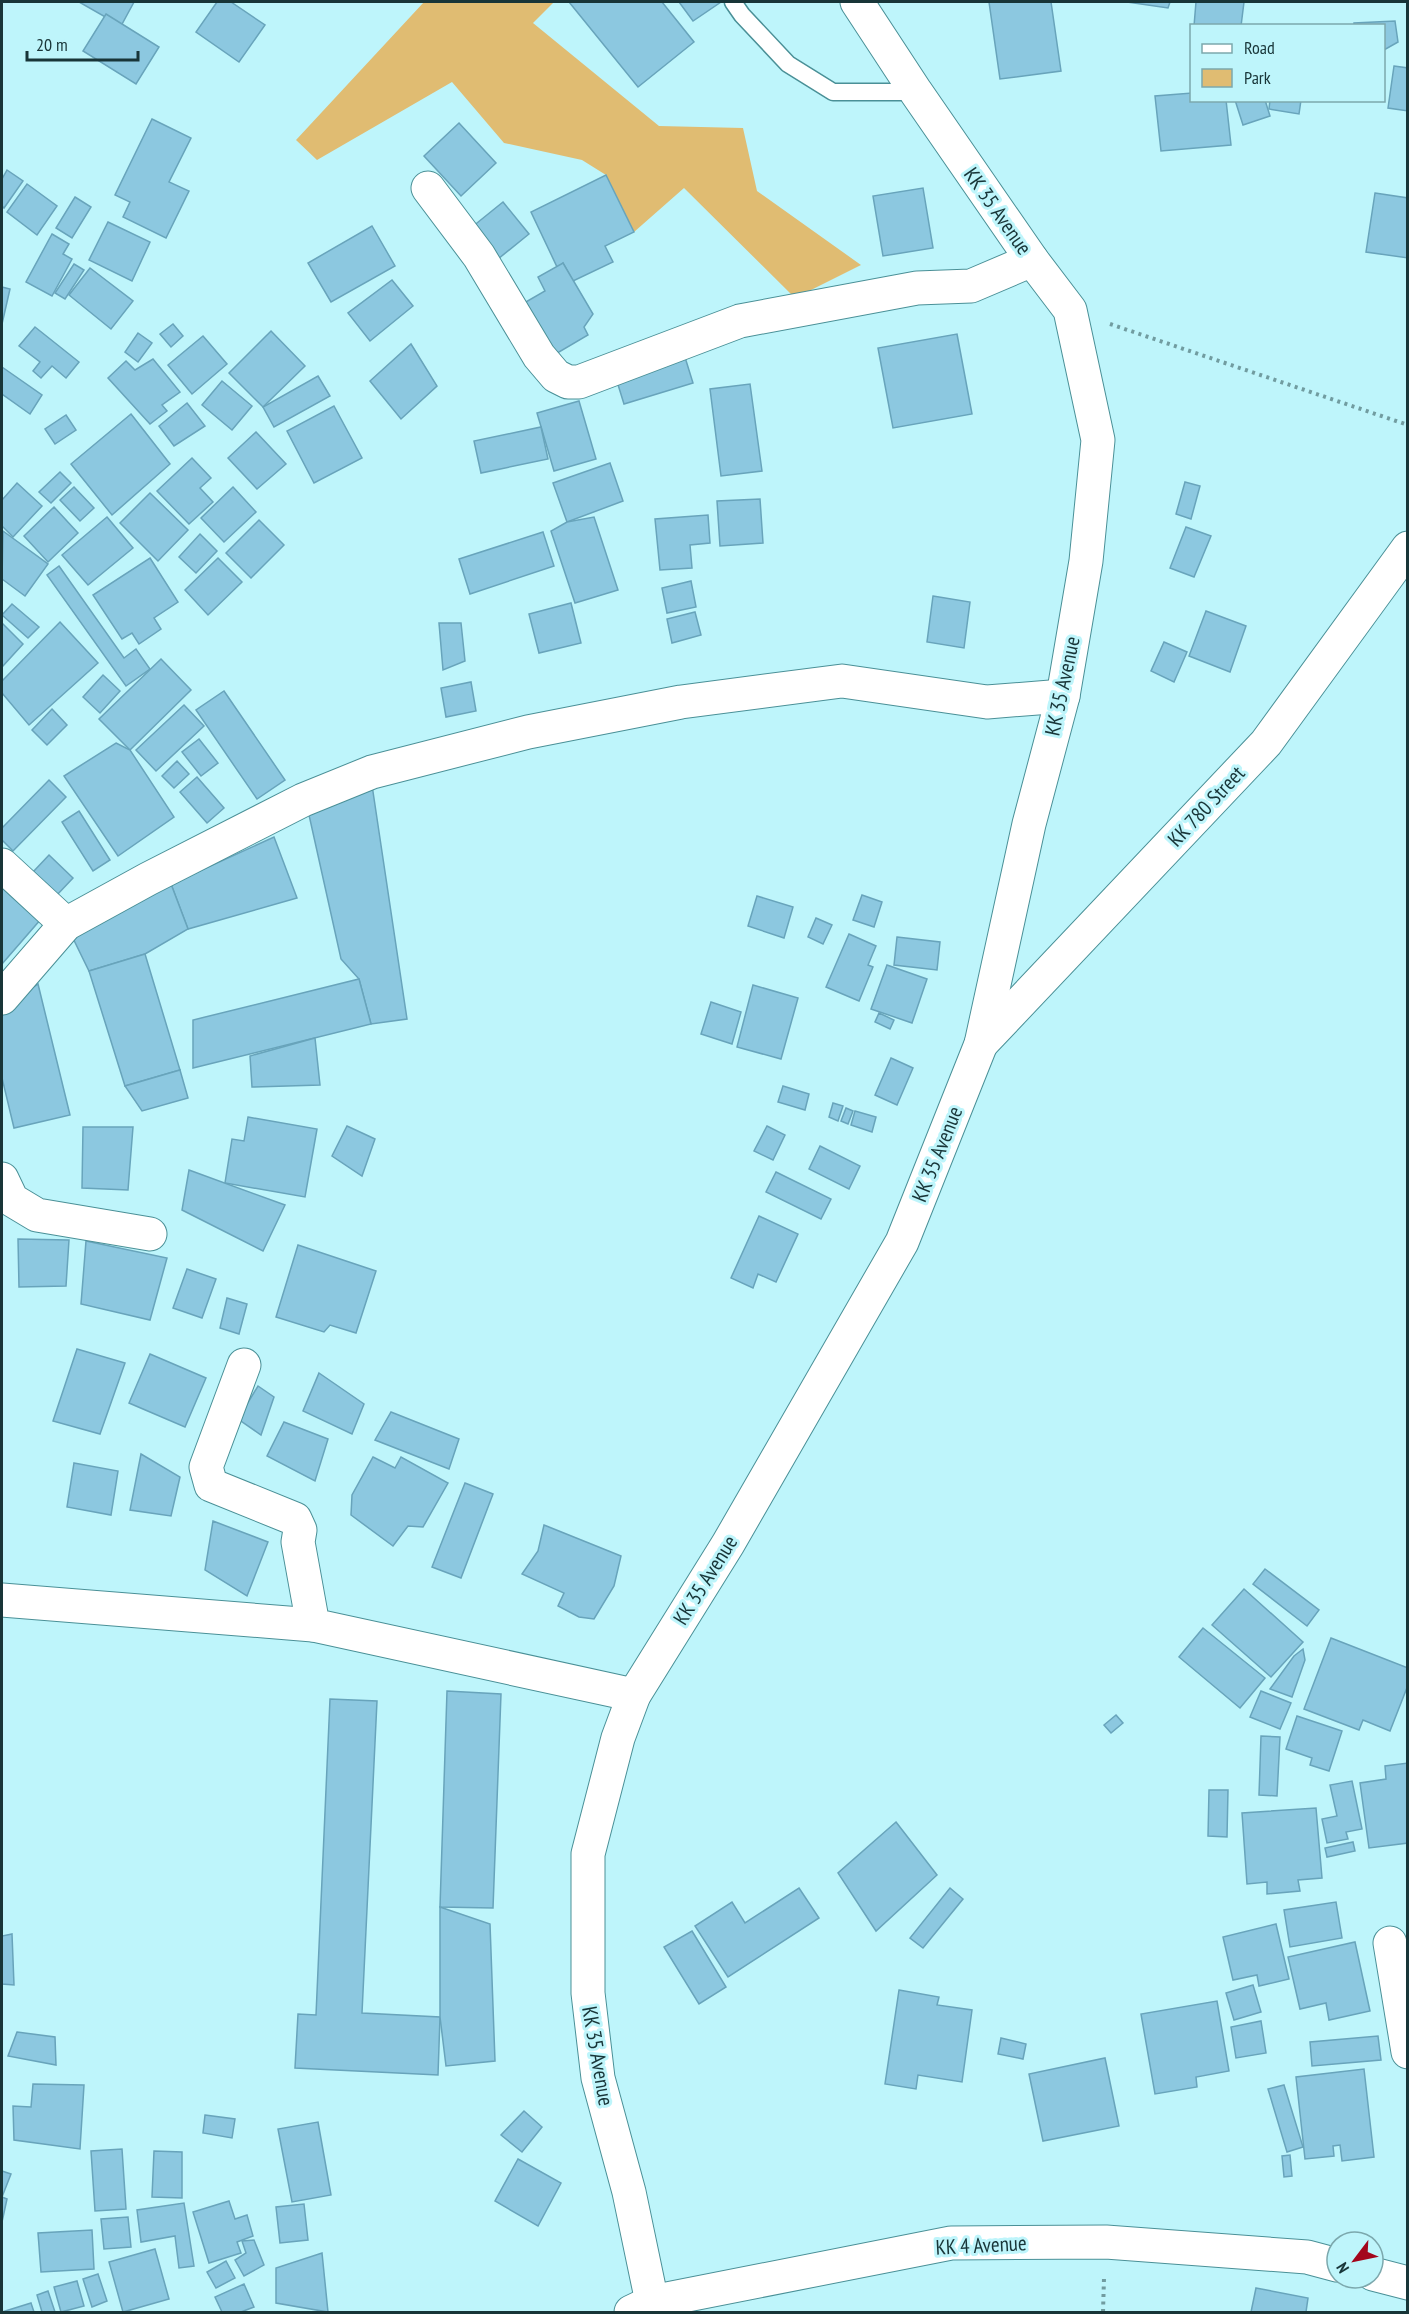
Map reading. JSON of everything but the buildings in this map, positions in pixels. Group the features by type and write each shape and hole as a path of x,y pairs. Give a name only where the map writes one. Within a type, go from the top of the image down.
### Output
{"street":[{"name":"KK 35 Avenue","path":"641,2307 629,2192 598,2078 588,1993 588,1854 618,1738 634,1695 728,1544 902,1242 981,1044 1029,824 1063,696 1086,561 1098,440 1070,310 1032,260 857,2"},
{"path":"428,188 479,255 539,356 556,376 568,382 579,382 740,321 916,288 971,286 1032,260"},
{"name":"KK 780 Street","path":"981,1044 1266,743 1407,549"},
{"path":"2,998 66,924 148,879 323,792 372,772 528,732 681,702 842,681 987,702 1063,696"},
{"path":"2,865 66,924"},
{"path":"2,1179 12,1200 37,1215 150,1234"},
{"path":"244,1365 206,1467 212,1485 295,1519 300,1530 298,1542 313,1625"},
{"path":"2,1600 313,1625 634,1695"},
{"path":"1390,1943 1407,2052"},
{"name":"KK 4 Avenue","path":"641,2307 951,2243 1106,2241 1307,2257 1325,2262"},
{"path":"1385,2277 1407,2283"}],"lane":[{"path":"733,2 742,15 788,64 833,92 916,92"}],"path":[{"path":"1070,310 1407,425"}],"green space":[{"path":"424,2 554,2 533,23 659,126 743,128 757,191 861,265 795,298 684,188 634,232 606,175 582,160 504,143 452,82 317,160 296,140"}]}
